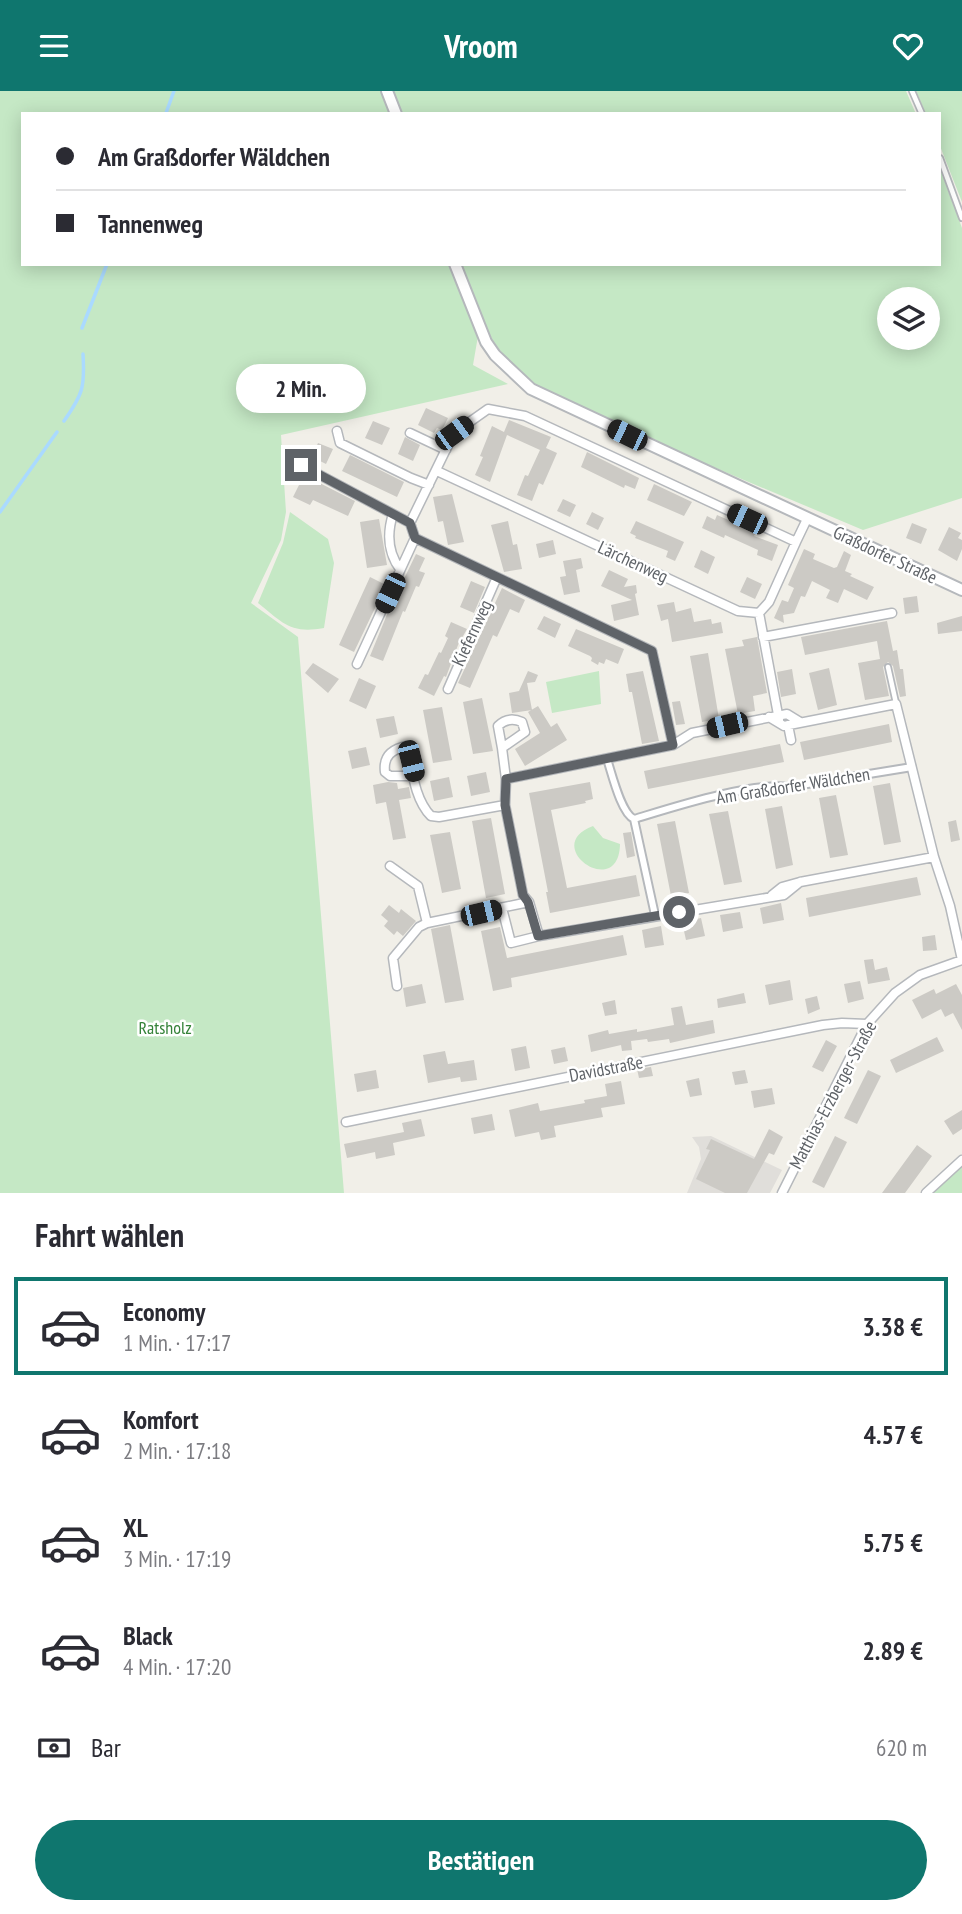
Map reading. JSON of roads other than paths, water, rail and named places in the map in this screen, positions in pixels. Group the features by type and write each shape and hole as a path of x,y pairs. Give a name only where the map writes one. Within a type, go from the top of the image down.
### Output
{"street":[{"path":"387,91 395,112"},
{"name":"Graßdorfer Straße","path":"456,266 486,342 495,355 531,389 962,590"},
{"path":"410,523 454,433 488,409 526,416 796,542"},
{"path":"337,431 340,443 429,485"},
{"path":"410,433 446,450"},
{"path":"301,465 410,523 415,538 357,664"},
{"name":"Lärchenweg","path":"437,471 738,611 759,613"},
{"path":"393,514 388,530 393,559 400,569"},
{"path":"791,740 779,720 759,613 769,602 807,519"},
{"path":"415,538 652,651 673,745"},
{"name":"Kiefernweg","path":"448,689 497,577"},
{"path":"763,637 892,613"},
{"path":"506,779 673,745 692,733 779,720 800,722 896,704 962,960"},
{"path":"779,720 788,714 800,722"},
{"path":"414,776 390,776 385,772 384,763 387,756 397,748 407,746 420,800 431,816 439,817 505,805"},
{"path":"502,748 506,779 505,805 523,895 528,902 538,936"},
{"path":"607,759 624,807 629,817 634,819 655,915"},
{"name":"Am Graßdorfer Wäldchen","path":"634,819 681,804 772,785 789,787 912,767"},
{"path":"502,908 511,943 655,915 783,895 800,883 934,857"},
{"path":"390,866 418,885 427,923"},
{"path":"397,986 393,958 419,927 427,923 528,902"},
{"name":"Matthias-Erzberger-Straße","path":"782,1193 867,1024 895,993 920,975 962,960"},
{"name":"Davidstraße","path":"346,1122 823,1025 867,1024"},
{"path":"926,1193 962,1160"}],"lane":[{"path":"912,91 921,112"},
{"path":"941,161 962,218"},
{"path":"888,667 896,704"}],"waterway":[{"path":"166,112 174,91"},
{"path":"82,328 106,266"},
{"path":"64,421 81,390 84,375 83,354"},
{"path":"0,512 57,432"}],"park label":[{"name":"Ratsholz","path":"165,1028"}]}
